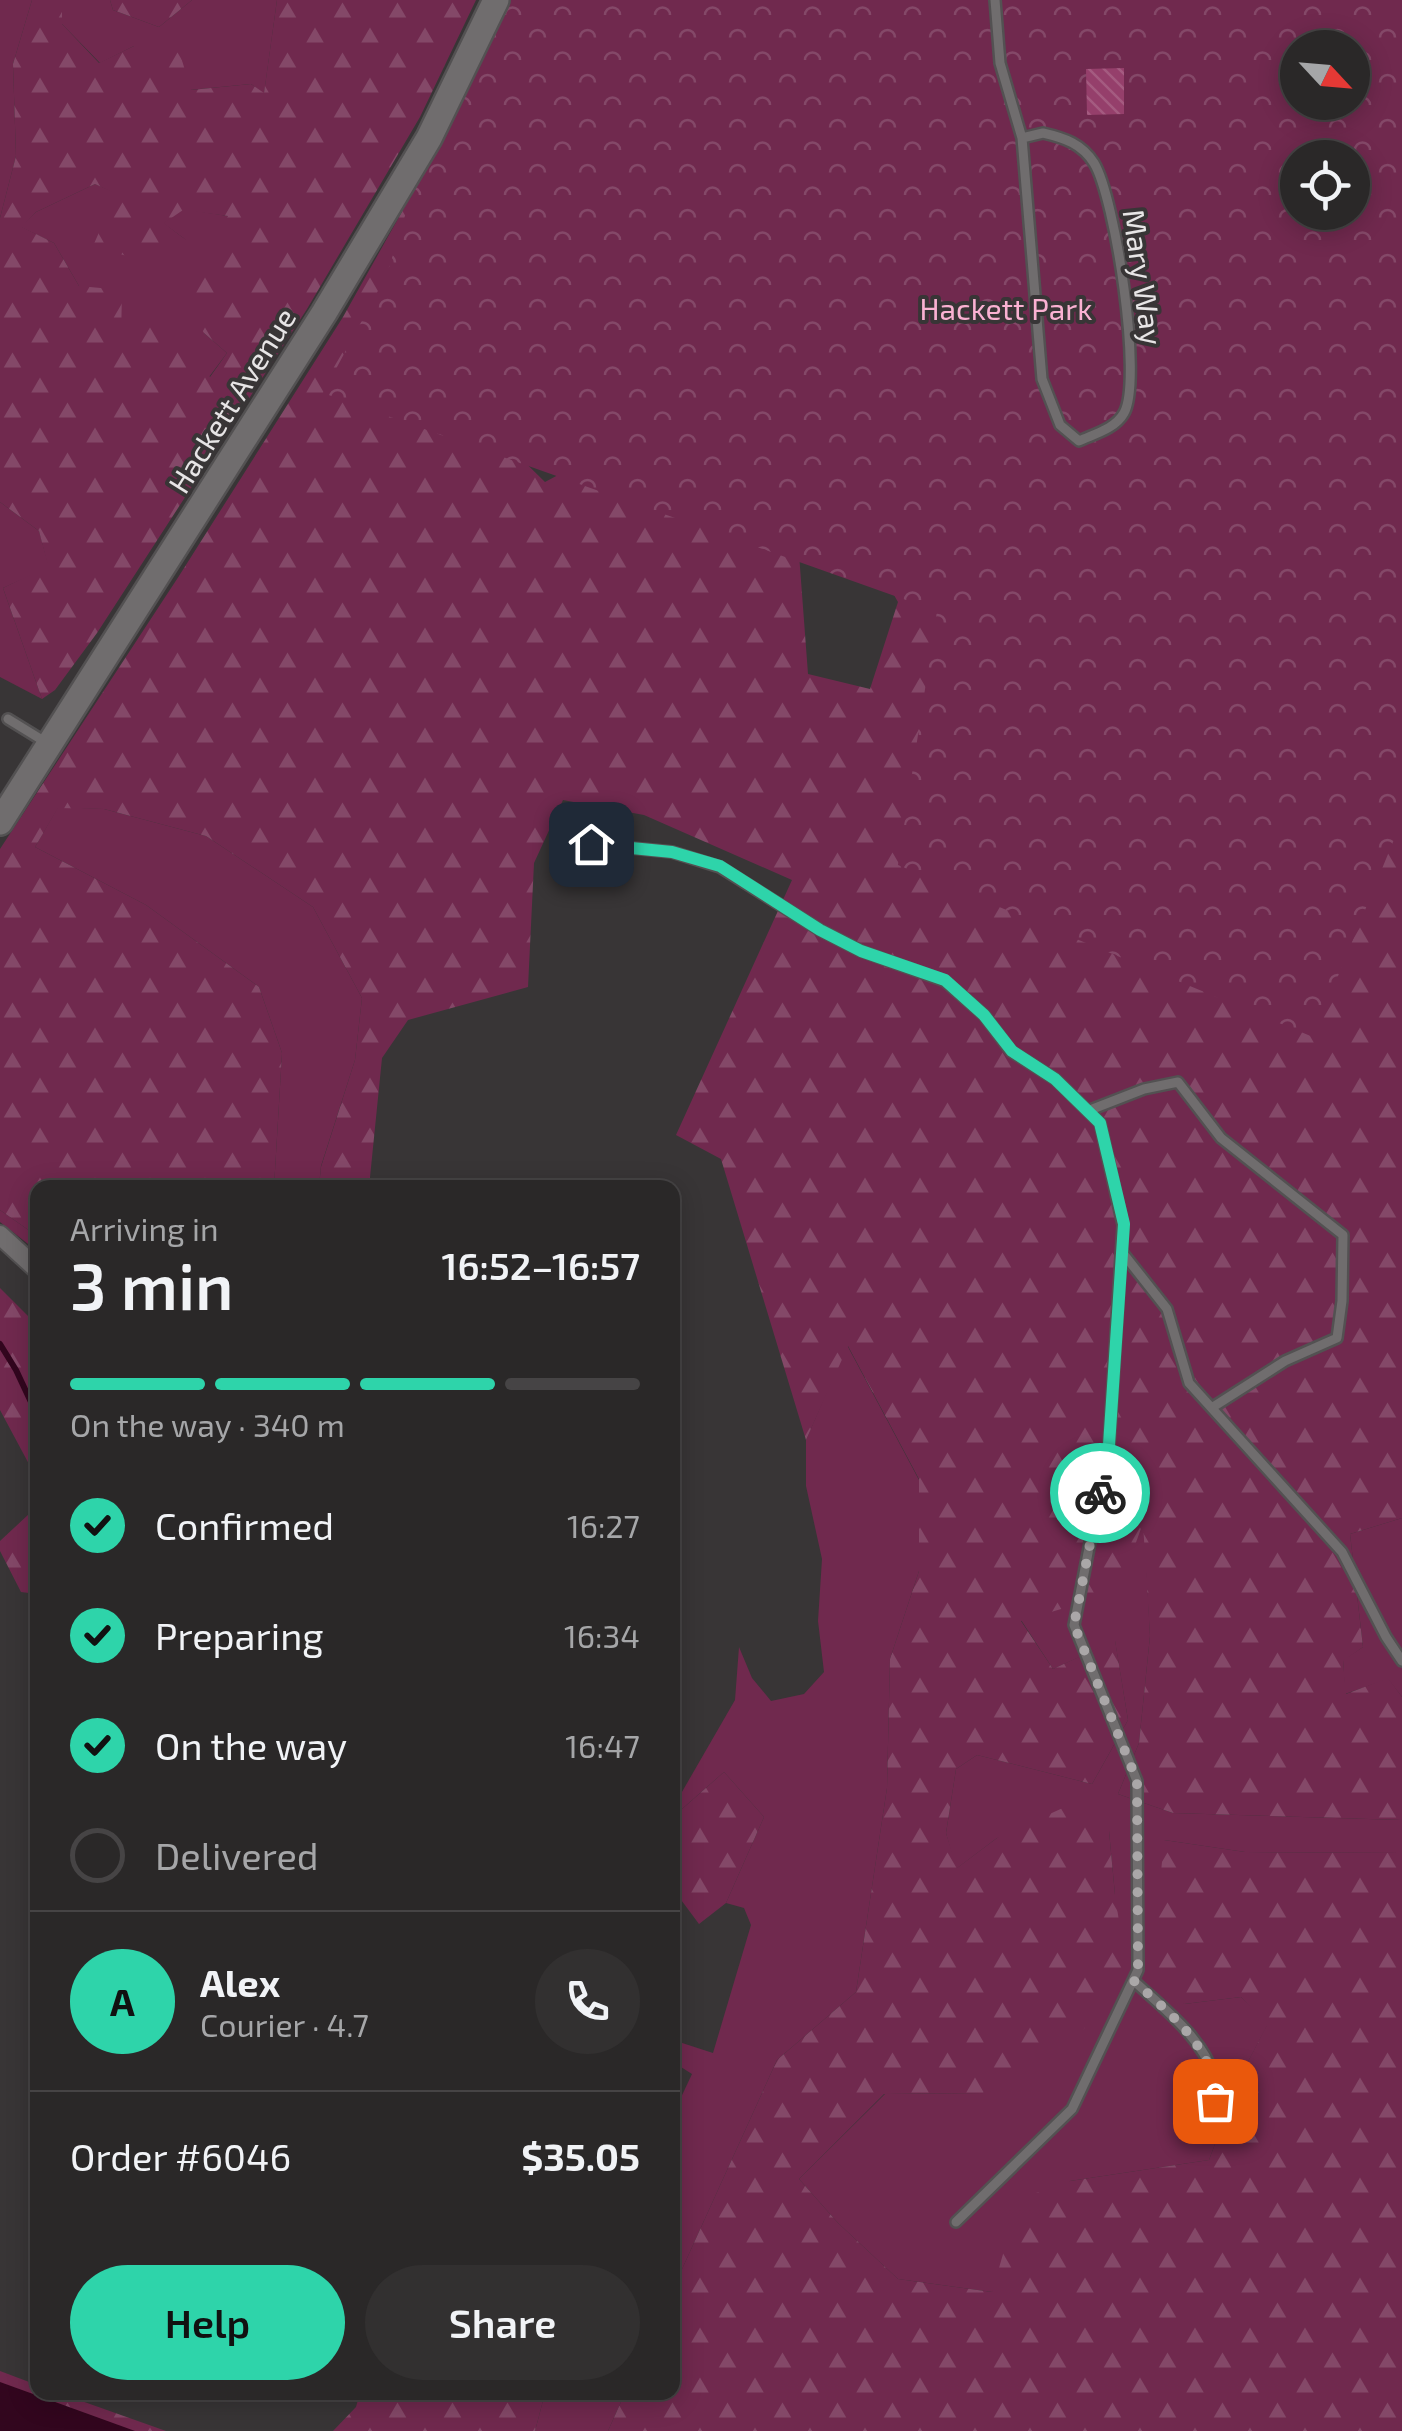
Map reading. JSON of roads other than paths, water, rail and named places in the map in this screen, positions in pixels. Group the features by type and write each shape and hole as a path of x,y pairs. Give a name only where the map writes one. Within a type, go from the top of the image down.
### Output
{"main road":[{"name":"Hackett Avenue","path":"0,822 334,297 428,138 496,0"}],"street":[{"path":"0,1235 30,1263"}],"lane":[{"name":"Mary Way","path":"995,0 1000,63 1022,138 1042,379 1060,426 1079,441 1112,426 1125,412 1128,394 1131,364 1107,188 1092,160 1070,139 1044,133 1022,138"},
{"path":"8,719 50,744"},
{"path":"591,844 672,852 720,866 820,930 861,951 945,980 984,1015 1012,1051 1055,1079 1100,1123 1124,1224 1109,1445 1074,1625 1137,1781 1138,1970 1072,2110 956,2222"},
{"path":"1090,1110 1144,1089 1178,1082 1222,1138 1343,1235 1337,1338 1286,1361 1213,1407"},
{"path":"1122,1250 1166,1310 1189,1383 1342,1552 1402,1661"},
{"path":"1134,1981 1182,2026 1207,2060 1216,2079 1214,2123"}],"waterway":[{"path":"0,1344 30,1400"}],"park label":[{"name":"Hackett Park","path":"1006,308"}]}
